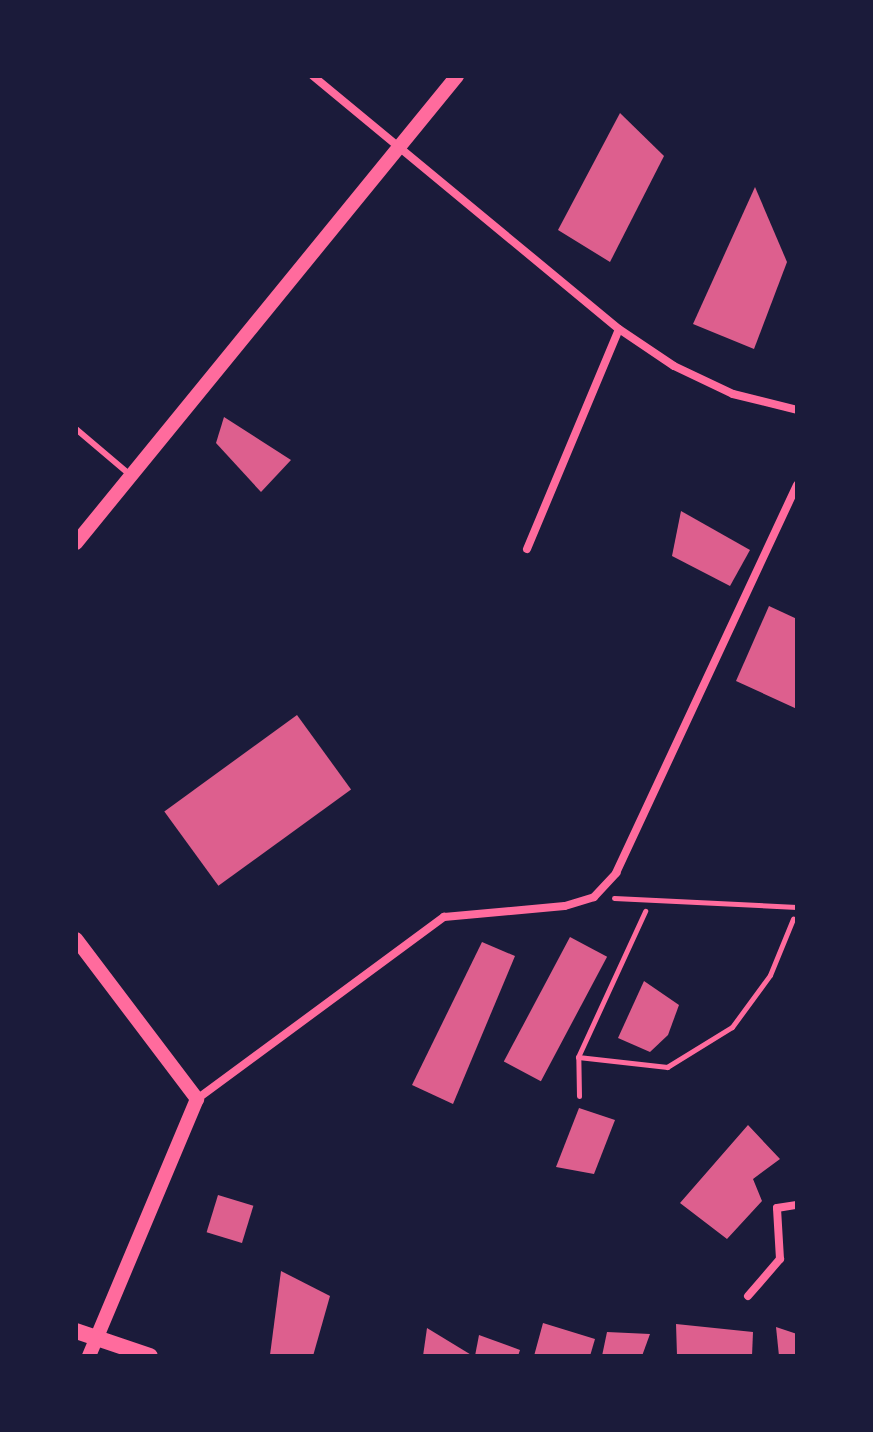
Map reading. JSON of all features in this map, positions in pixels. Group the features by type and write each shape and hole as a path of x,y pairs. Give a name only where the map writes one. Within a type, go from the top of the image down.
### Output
{"main road":[{"path":"76,1331 150,1356"}],"street":[{"path":"313,76 619,329 674,366 733,394 797,410"},
{"path":"76,543 129,474 457,76"},
{"path":"527,549 619,329"},
{"path":"89,1356 93,1338 197,1099 444,917 565,906 594,897 616,873 797,485"},
{"path":"76,939 197,1099"},
{"path":"748,1296 780,1259 777,1208 797,1205"}],"lane":[{"path":"76,429 129,474"}],"path":[{"path":"594,897 797,907"},
{"path":"579,1096 578,1057 645,911"},
{"path":"578,1057 667,1067 732,1027 770,975 793,919"}],"building":[{"path":"620,113 664,156 610,262 558,230"},
{"path":"755,187 787,262 754,349 693,324"},
{"path":"224,417 291,460 261,492 216,443"},
{"path":"681,511 750,550 730,586 672,556"},
{"path":"769,606 797,619 797,709 736,681"},
{"path":"297,715 351,789 218,886 164,811"},
{"path":"570,937 607,957 541,1081 504,1061"},
{"path":"482,942 515,956 453,1104 412,1085"},
{"path":"644,981 679,1005 668,1035 650,1052 618,1038"},
{"path":"579,1108 615,1120 594,1174 556,1167"},
{"path":"748,1125 780,1159 753,1179 762,1201 727,1239 680,1203"},
{"path":"218,1195 253,1206 242,1243 207,1232"},
{"path":"281,1271 330,1296 313,1356 270,1355"},
{"path":"543,1323 595,1339 590,1356 534,1356"},
{"path":"676,1324 753,1332 752,1356 677,1356"},
{"path":"776,1327 797,1334 797,1356 779,1356"},
{"path":"427,1328 473,1356 423,1356"},
{"path":"607,1332 650,1334 642,1356 602,1356"},
{"path":"479,1335 520,1350 518,1356 475,1356"}]}
